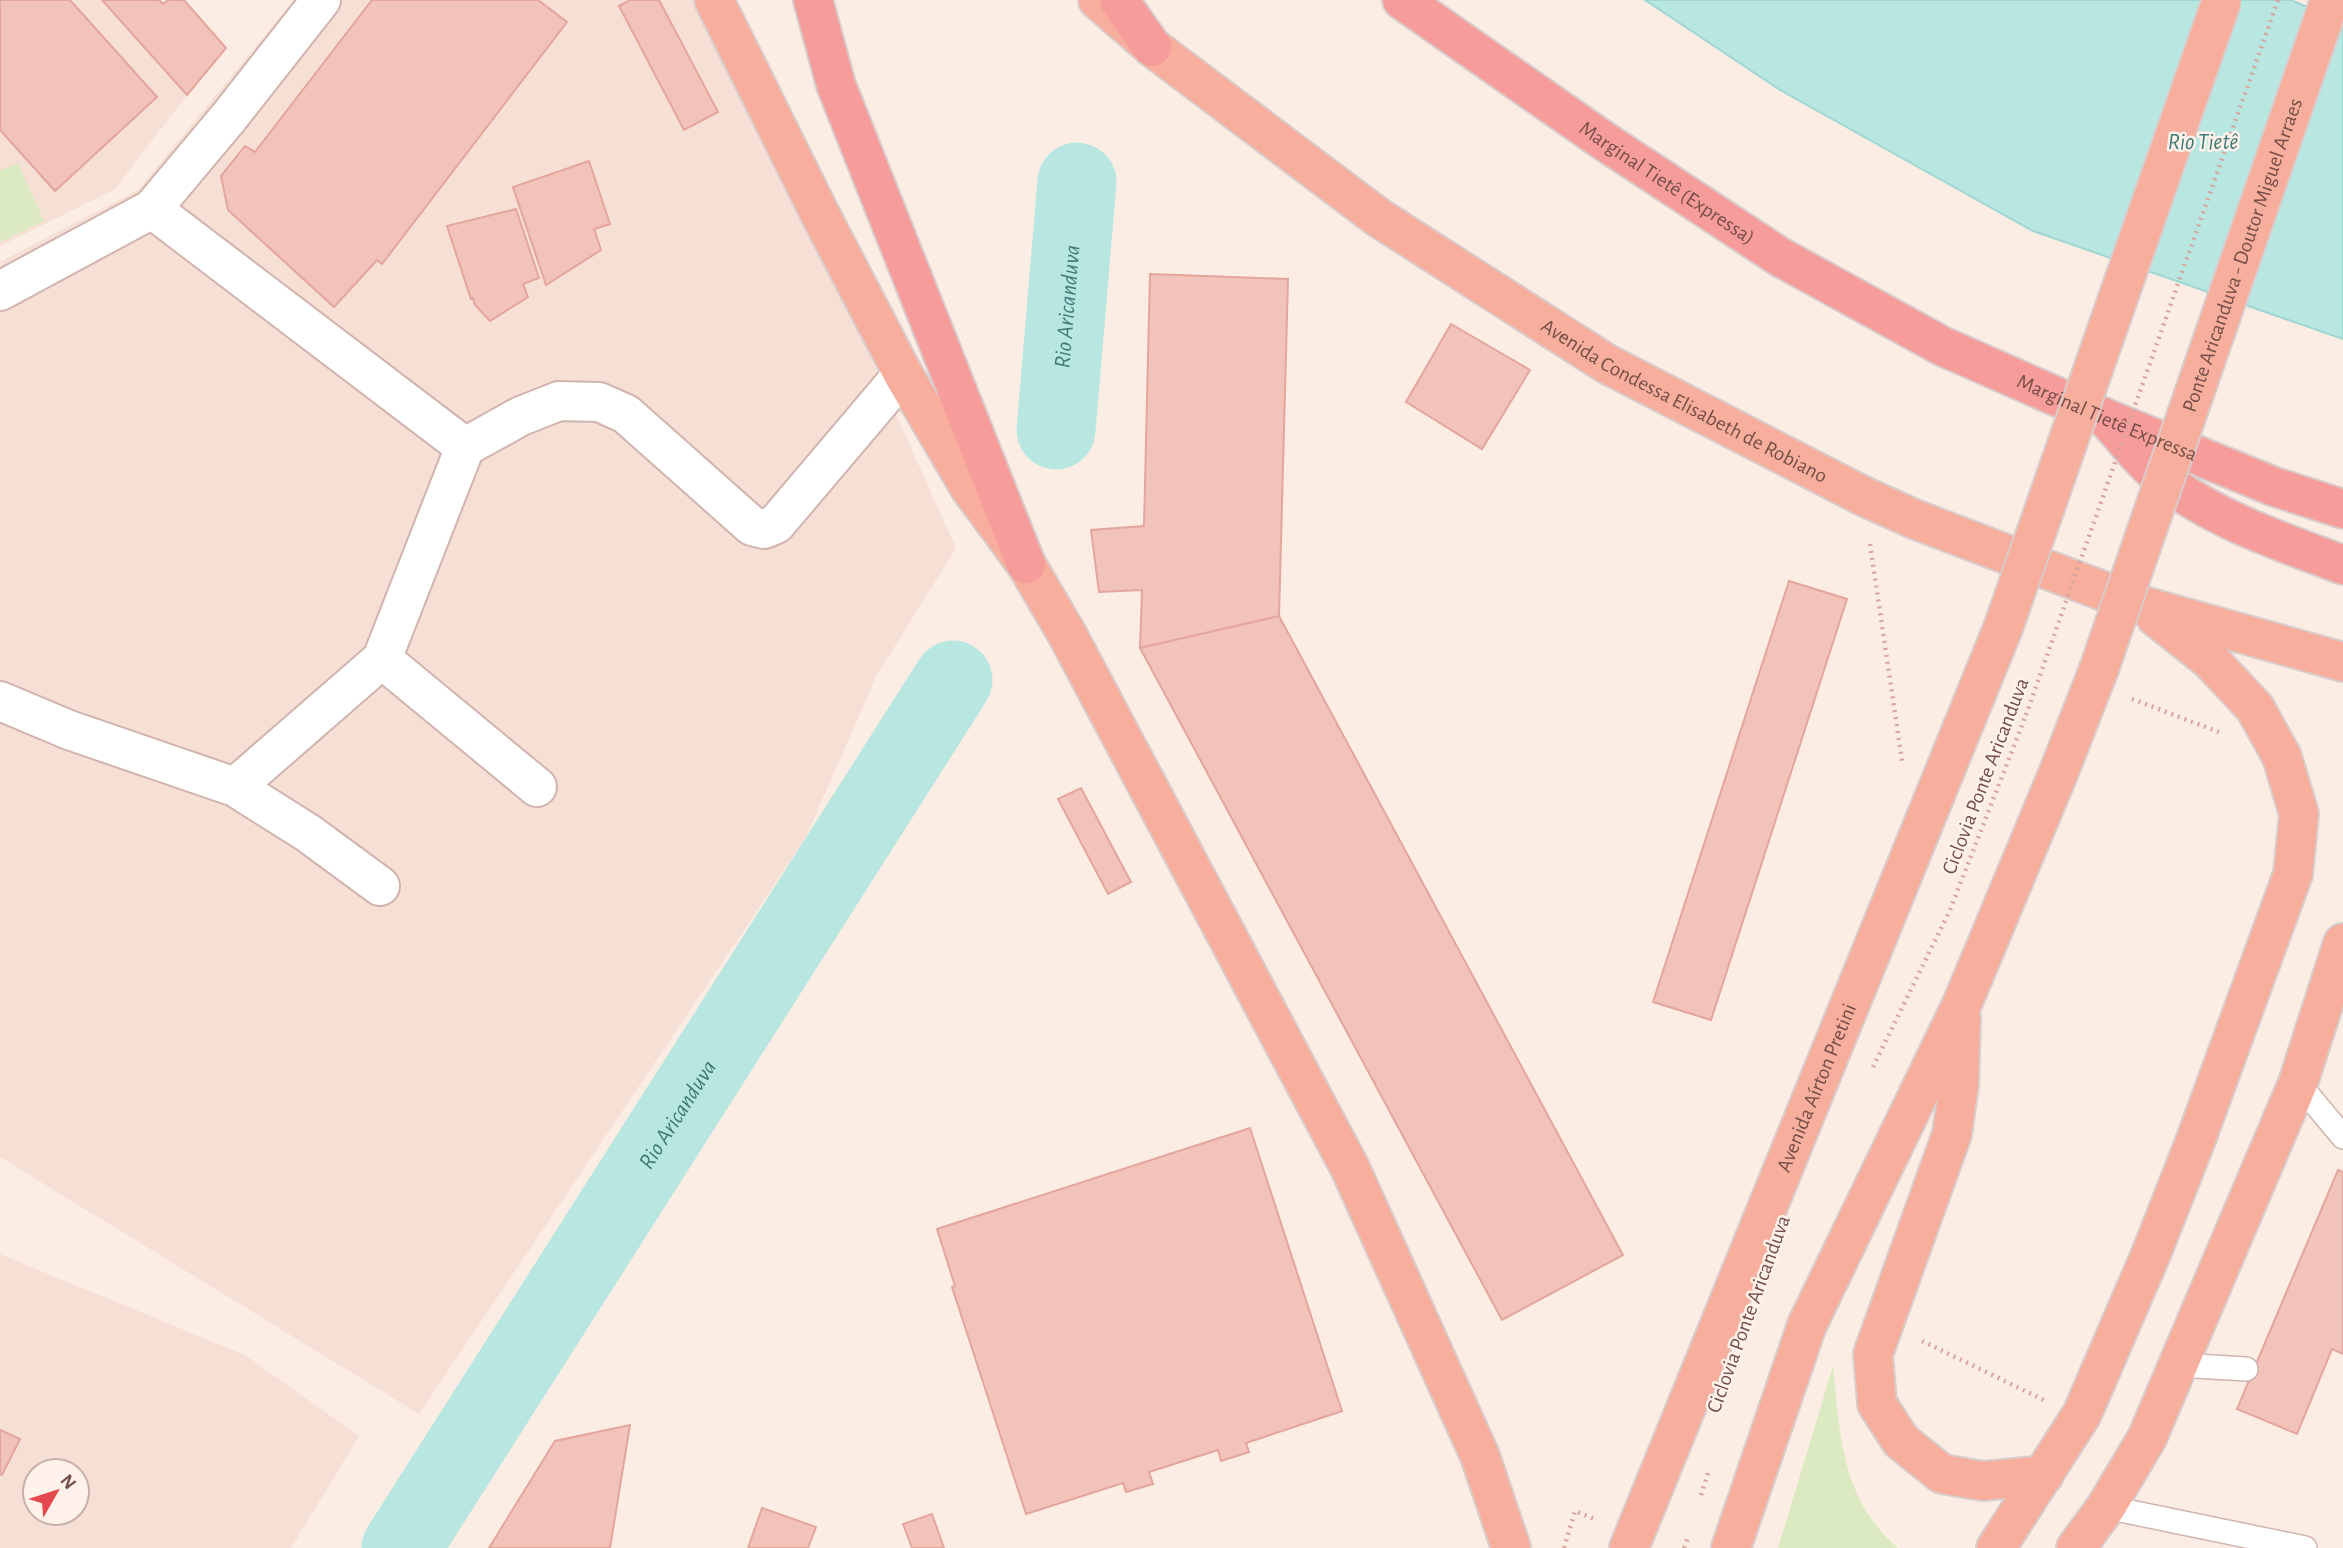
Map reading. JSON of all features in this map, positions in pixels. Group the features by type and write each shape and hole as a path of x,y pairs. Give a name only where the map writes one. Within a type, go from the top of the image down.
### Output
{"highway":[{"path":"714,0 903,374 970,488 1026,564 1067,634 1350,1168 1480,1456 1511,1548"},
{"path":"813,0 836,85 1026,564"},
{"name":"Avenida Condessa Elisabeth de Robiano","path":"1098,0 1152,47 1379,218 1607,364 1863,496 1914,519 2140,605 2343,662"},
{"path":"1119,0 1152,47"},
{"name":"Marginal Tietê (Expressa)","path":"1402,0 1604,141 1780,257 1942,346"},
{"name":"Avenida Aírton Pretini","path":"1629,1548 2003,628 2222,0"},
{"name":"Ponte Aricanduva - Doutor Miguel Arraes","path":"1962,1004 2099,669 2330,0"},
{"name":"Marginal Tietê Expressa","path":"1942,346 2105,418 2275,486 2343,509"},
{"path":"2105,418 2152,469 2171,485 2206,507 2229,521 2343,565"},
{"path":"1996,1548 2082,1413 2151,1254 2195,1142 2293,874 2299,814 2282,757 2255,708 2210,660 2140,605"},
{"path":"2076,1548 2106,1507 2147,1438 2298,1083 2343,943"},
{"path":"1962,1004 1959,1084 1952,1134 1873,1354 1877,1404 1901,1441 1942,1474 1983,1481 2044,1475"},
{"path":"1731,1548 1807,1325 1962,1004"}],"street":[{"path":"0,291 152,209 229,117 320,0"},
{"path":"152,209 465,447"},
{"path":"235,787 382,659 465,447 522,416 559,401 599,402 626,414 752,526 764,529 776,524 903,374"},
{"path":"382,659 537,787"},
{"path":"0,701 69,730 235,787 308,833 380,887"}],"lane":[{"path":"2298,1083 2343,1137"},
{"path":"2179,1365 2246,1368"},
{"path":"2106,1507 2224,1540 2305,1548"}],"path":[{"name":"Ciclovia Ponte Aricanduva","path":"1870,1073 1950,910 2026,715 2278,0"},
{"path":"1863,496 1903,767"},
{"path":"1884,1323 2045,1400"},
{"path":"1700,1498 1712,1461"},
{"path":"1564,1548 1575,1511"},
{"path":"1684,1548 1688,1536"}],"shaded area":[{"path":"0,0 103,0 187,95 114,190 0,246"},
{"path":"294,0 693,0 854,321 956,548 877,675 805,839 419,1414 0,1157 0,262 138,190"},
{"path":"0,1254 245,1355 359,1436 291,1548 0,1548"}],"green space":[{"path":"18,163 44,221 0,242 0,171"},
{"path":"1833,1366 1842,1441 1854,1487 1879,1529 1898,1548 1778,1548"}],"water":[{"name":"Rio Tietê","path":"1645,0 2291,0 2343,22 2343,339 2033,231 1780,90"}],"building":[{"path":"0,0 70,0 157,97 55,191 0,130"},
{"path":"102,0 159,0 163,4 168,0 184,0 226,48 187,95"},
{"path":"372,0 538,0 567,22 382,264 377,260 334,307 228,210 221,176 245,146 255,152"},
{"path":"630,0 659,0 718,112 684,130 619,6"},
{"path":"589,161 610,224 594,229 601,250 546,285 513,187"},
{"path":"516,209 539,278 523,284 528,297 490,321 475,305 473,298 471,299 447,226"},
{"path":"1150,274 1288,279 1279,616 1140,648 1142,590 1099,592 1091,530 1144,526"},
{"path":"1451,324 1530,370 1482,449 1406,402"},
{"path":"1789,581 1847,599 1711,1020 1653,1002"},
{"path":"1279,616 1623,1255 1502,1320 1140,648"},
{"path":"1081,788 1131,882 1108,894 1058,799"},
{"path":"1250,1128 1342,1411 1246,1443 1249,1452 1221,1461 1218,1450 1149,1472 1153,1484 1126,1492 1123,1483 1026,1514 952,1287 955,1286 937,1229"},
{"path":"2338,1170 2343,1172 2343,1354 2332,1349 2297,1434 2237,1409"},
{"path":"630,1425 610,1548 489,1548 555,1441"},
{"path":"0,1430 20,1439 2,1475 0,1474"},
{"path":"762,1508 816,1527 808,1548 748,1548"},
{"path":"932,1514 944,1548 912,1548 903,1524"}],"waterway":[{"name":"Rio Aricanduva","path":"1056,430 1077,182"},
{"name":"Rio Aricanduva","path":"401,1548 953,680"}]}
